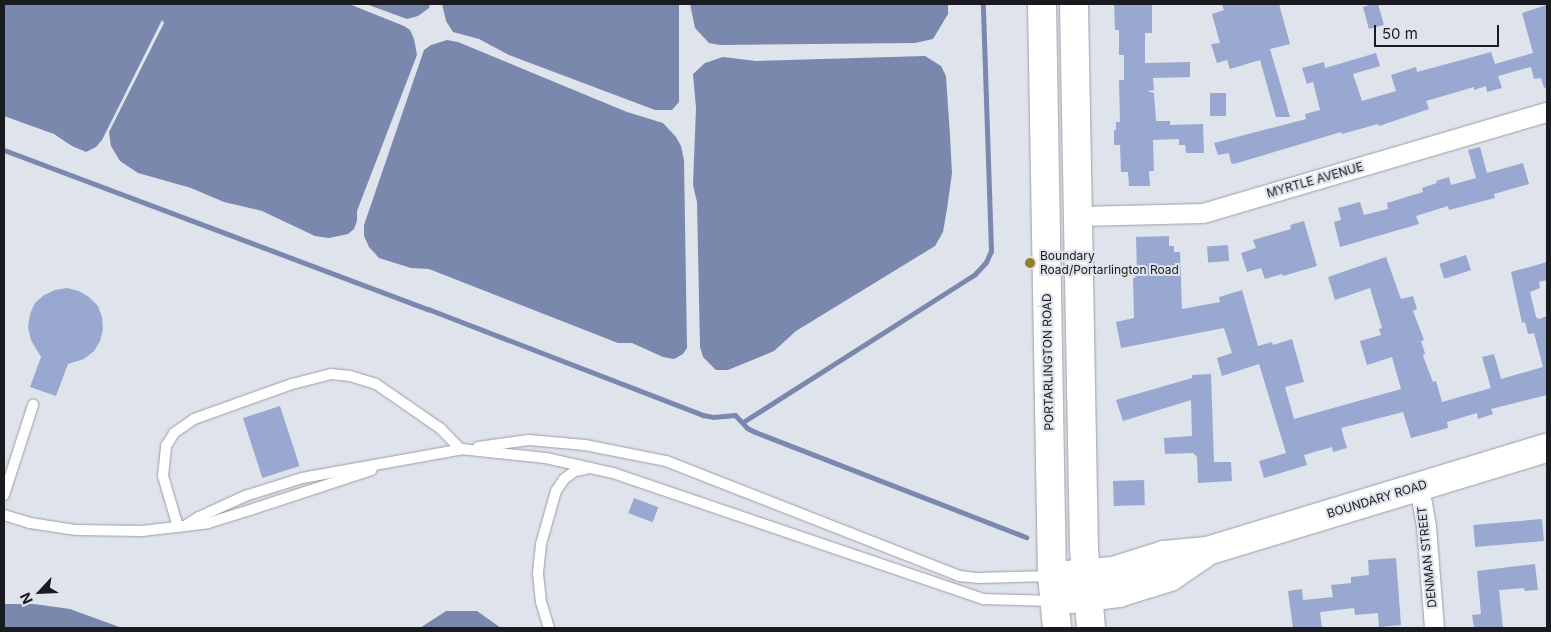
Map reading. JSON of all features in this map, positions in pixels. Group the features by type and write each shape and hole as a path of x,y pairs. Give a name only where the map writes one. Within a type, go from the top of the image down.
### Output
{"main road":[{"name":"PORTARLINGTON ROAD","path":"1042,4 1053,589 1057,628"},
{"path":"1074,4 1087,584 1091,628"},
{"name":"BOUNDARY ROAD","path":"1053,589 1087,584 1119,592 1170,577 1207,552 1547,448"}],"street":[{"name":"MYRTLE AVENUE","path":"1078,216 1203,213 1547,112"},
{"name":"DENMAN STREET","path":"1419,486 1426,526 1434,628"}],"lane":[{"path":"182,526 163,476 166,446 174,433 194,418 292,384 331,374 350,376 376,384 441,429 460,449 515,454 613,473 984,599 1053,589"},
{"path":"4,495 33,405"},
{"path":"182,526 245,496 302,478 406,458 529,440 616,450 666,461 960,576 1053,589"},
{"path":"4,515 30,523 76,530 142,531 182,526 208,522 250,510 406,458"},
{"path":"549,628 541,602 538,573 541,544 556,492 570,475 589,468"}],"water":[{"path":"4,4 349,4 410,30 417,55 357,211 357,221 354,229 348,234 329,238 315,236 262,211 224,202 191,188 138,173 120,161 111,146 109,132 164,23 162,20 102,140 96,147 86,152 72,146 54,134 4,116"},
{"path":"366,4 430,4 429,8 418,16 407,19"},
{"path":"442,4 679,4 679,102 672,110 655,110 509,55 479,39 453,32 446,21"},
{"path":"690,4 948,4 948,14 933,39 915,43 720,45 709,43 695,28"},
{"path":"447,40 458,42 627,112 663,123 676,137 681,146 684,160 687,348 683,354 674,359 663,357 632,343 618,343 429,269 411,268 379,258 369,247 364,236 364,225 424,50 431,45"},
{"path":"925,56 941,66 946,76 952,173 943,232 935,246 796,331 774,351 728,370 716,370 703,357 700,347 697,202 693,185 696,108 693,74 705,63 723,57 756,61"},
{"path":"4,604 34,604 70,609 122,628 4,628"},
{"path":"446,611 477,611 501,628 420,628"}],"building":[{"path":"1114,4 1152,4 1152,33 1145,33 1145,63 1190,62 1190,77 1153,78 1154,90 1147,91 1154,93 1156,121 1170,121 1170,125 1203,124 1204,153 1186,153 1185,145 1179,145 1179,139 1153,140 1154,171 1149,171 1150,186 1129,186 1128,172 1121,172 1120,145 1114,145 1116,122 1120,122 1119,80 1124,80 1124,55 1119,55 1119,30 1115,30"},
{"path":"1222,4 1279,4 1290,44 1270,49 1290,117 1276,117 1260,60 1230,69 1227,60 1217,63 1211,44 1220,43 1212,14 1224,10"},
{"path":"1378,4 1384,25 1369,29 1363,7"},
{"path":"1547,5 1547,87 1544,88 1541,78 1534,79 1531,67 1498,76 1502,88 1487,92 1486,86 1474,90 1474,87 1426,101 1429,109 1379,126 1378,124 1342,134 1341,132 1234,164 1231,163 1229,153 1218,155 1214,143 1306,119 1305,114 1320,110 1313,82 1307,84 1302,68 1324,62 1325,68 1376,53 1380,66 1353,74 1362,101 1396,91 1391,75 1416,67 1417,72 1491,52 1495,64 1533,53 1522,13"},
{"path":"1210,93 1226,93 1226,116 1210,116"},
{"path":"1480,147 1487,173 1523,163 1529,184 1494,194 1495,198 1449,210 1448,206 1416,216 1419,224 1340,247 1334,222 1341,220 1338,208 1360,202 1364,215 1388,209 1387,203 1423,192 1422,188 1437,183 1436,181 1449,177 1451,185 1476,178 1468,150"},
{"path":"1304,221 1317,266 1265,279 1261,268 1247,272 1241,253 1256,248 1253,240 1291,229 1290,225"},
{"path":"1169,236 1169,246 1174,246 1174,252 1180,252 1182,309 1220,302 1219,297 1242,290 1258,346 1272,342 1273,345 1292,339 1304,382 1285,387 1294,419 1401,389 1392,357 1367,365 1360,341 1381,335 1379,329 1382,328 1370,288 1335,300 1328,277 1386,257 1401,299 1413,296 1417,309 1413,311 1424,340 1421,341 1425,353 1423,356 1433,382 1436,381 1442,402 1491,388 1482,357 1494,354 1501,379 1543,367 1534,333 1528,334 1525,322 1522,323 1511,272 1547,262 1547,280 1539,282 1540,288 1530,292 1536,317 1539,319 1547,316 1547,395 1491,409 1493,414 1478,419 1477,413 1447,422 1448,428 1411,438 1403,412 1341,428 1347,448 1333,452 1332,447 1304,455 1307,465 1264,478 1259,461 1286,453 1259,364 1222,376 1217,358 1232,353 1224,328 1121,348 1116,322 1134,318 1133,278 1135,278 1137,271 1136,237"},
{"path":"1228,245 1229,261 1208,262 1207,246"},
{"path":"1466,255 1471,270 1444,279 1439,264"},
{"path":"67,288 79,291 98,306 102,317 103,329 100,341 94,351 84,359 68,364 56,396 30,387 41,357 31,340 28,327 30,314 35,303 44,295 55,290"},
{"path":"1211,374 1214,462 1231,462 1232,481 1198,483 1197,457 1193,453 1165,454 1164,438 1192,436 1191,400 1123,421 1116,400 1192,378 1192,375"},
{"path":"280,406 299,466 262,478 243,418"},
{"path":"1144,480 1145,505 1114,506 1113,481"},
{"path":"634,498 658,507 653,522 628,513"},
{"path":"1542,519 1544,541 1475,547 1473,525"},
{"path":"1396,558 1401,625 1379,627 1378,613 1355,615 1354,608 1320,612 1322,628 1293,628 1288,591 1302,589 1303,600 1333,597 1331,585 1351,583 1351,577 1369,575 1368,560"},
{"path":"1535,564 1538,590 1525,591 1524,588 1499,590 1503,628 1474,628 1472,615 1481,614 1477,571"}],"waterway":[{"path":"743,422 975,274 986,262 991,251 983,4"},
{"path":"4,150 428,309 703,415 713,417 735,415 747,428 755,432 1026,537"}],"place":[{"name":"Boundary Road/Portarlington Road","path":"1030,263"}]}
